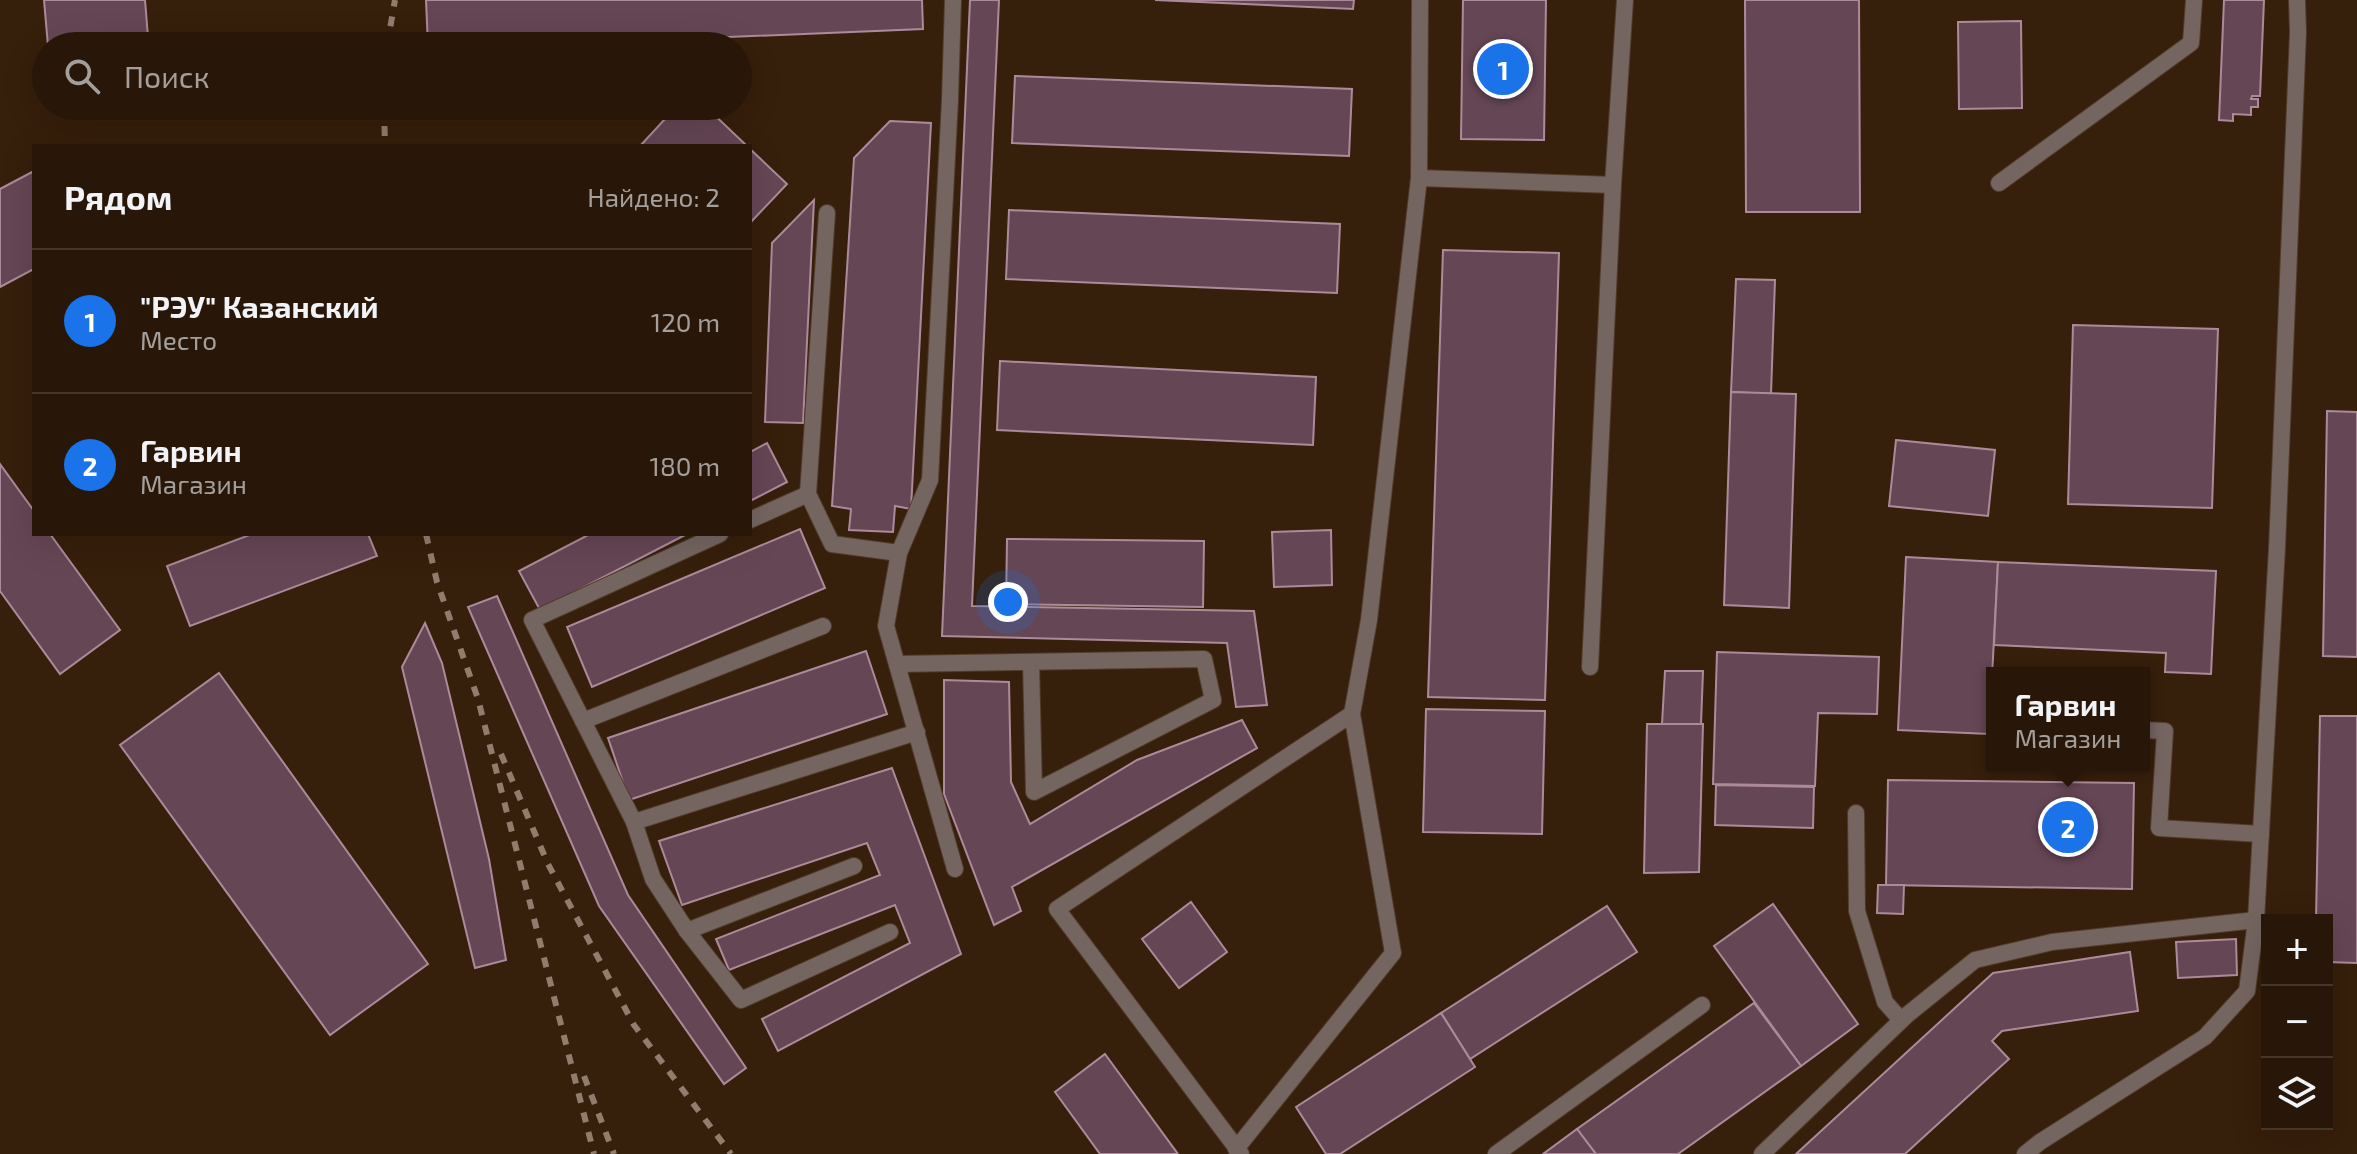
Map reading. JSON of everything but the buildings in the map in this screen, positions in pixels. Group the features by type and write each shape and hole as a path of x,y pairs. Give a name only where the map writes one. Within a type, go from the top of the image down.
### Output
{"lane":[{"path":"953,0 930,480 899,553 886,626 955,869"},
{"path":"1352,714 1057,909 1238,1152 1393,953 1352,714 1369,620 1419,178 1420,0"},
{"path":"1590,667 1625,0"},
{"path":"1999,183 2191,43 2194,0"},
{"path":"2025,1154 2205,1037 2247,991 2256,920 2279,501 2297,0"},
{"path":"1419,178 1613,185"},
{"path":"827,213 808,494 832,544 899,553"},
{"path":"752,519 808,494"},
{"path":"716,536 532,620 634,822 653,879 687,931 741,1000 890,932"},
{"path":"583,721 823,626"},
{"path":"897,664 1204,659 1213,700 1034,792 1031,662"},
{"path":"2150,730 2165,731 2159,828 2261,834"},
{"path":"634,822 917,732"},
{"path":"1856,813 1857,911 1885,1002 1901,1020"},
{"path":"687,931 854,866"},
{"path":"1762,1154 1901,1020 1975,960 2052,942 2256,920"},
{"path":"1496,1154 1702,1005"}],"railway":[{"path":"389,32 395,0"},
{"path":"384,120 385,144"},
{"path":"426,536 437,582 478,699 594,1154"},
{"path":"501,754 548,864 634,1025 731,1154"},
{"path":"584,1076 614,1154"}],"place":[{"name":"\"РЭУ\" Казанский","path":"1503,69"},
{"name":"Гарвин","path":"2068,827"}]}
